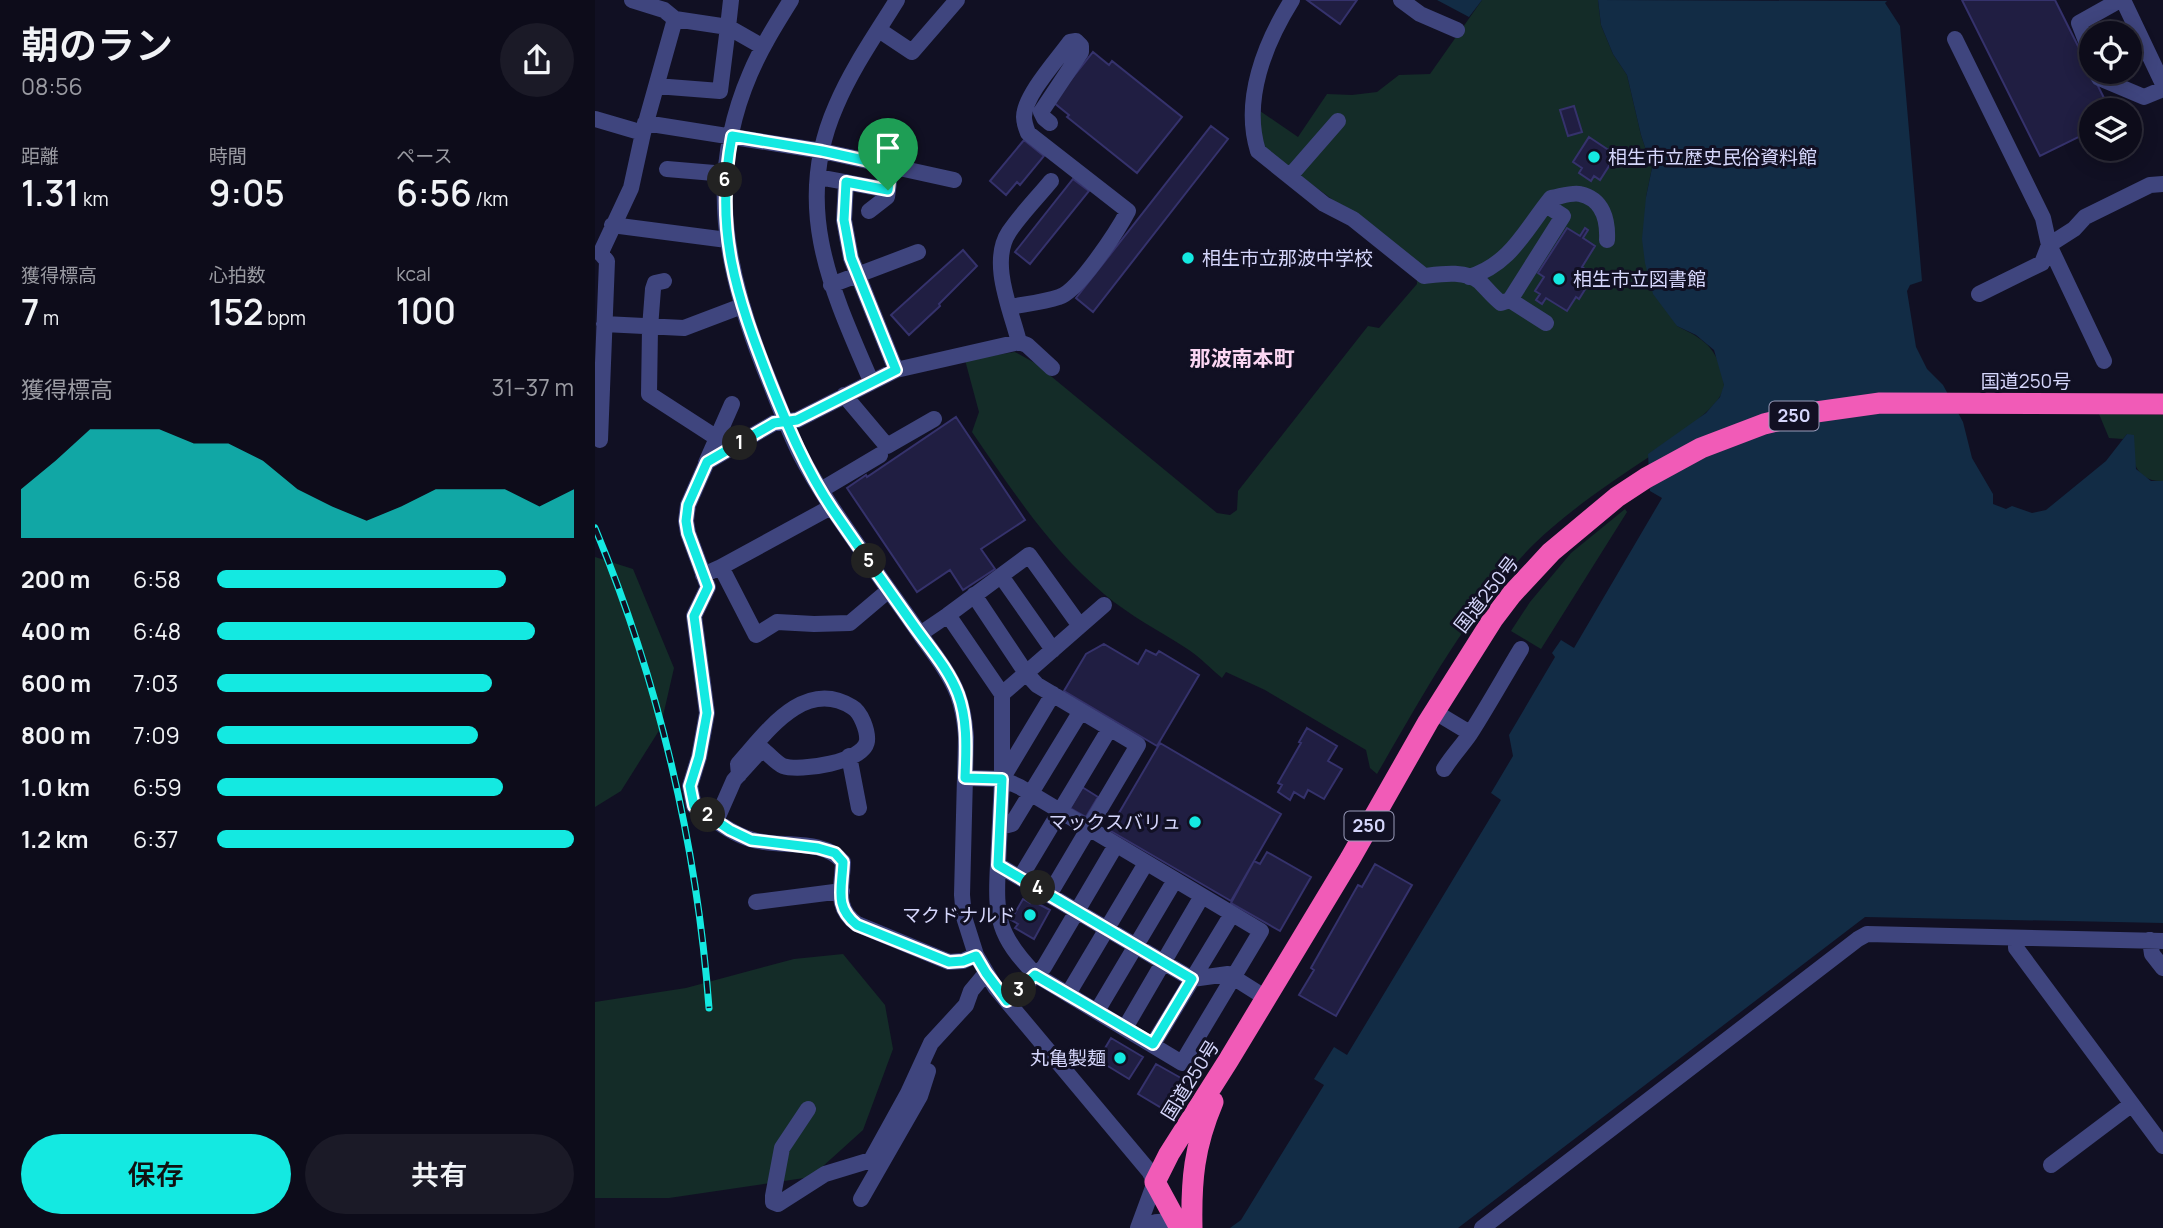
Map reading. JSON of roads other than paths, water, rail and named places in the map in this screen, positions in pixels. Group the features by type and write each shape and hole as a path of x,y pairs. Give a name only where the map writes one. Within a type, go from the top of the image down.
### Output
{"highway":[{"name":"国道250号","path":"1155,1182 1169,1154 1266,998 1472,650 1512,594 1551,552 1617,497 1701,448 1784,419 1880,403 2163,404"},
{"name":"250","path":"1192,1228 1192,1171 1201,1135 1228,1060"},
{"path":"1155,1182 1180,1228"}],"street":[{"path":"632,0 664,10 675,19 728,27 763,47"},
{"path":"656,86 720,91 731,0"},
{"path":"791,0 763,47 743,94 732,136 726,174 727,240 742,306 801,456 831,507 949,676 958,694 966,737 962,895 967,932 976,956 1007,1001 1135,1151 1155,1182 1140,1228"},
{"path":"871,381 831,285 822,254 818,226 818,177 829,122 842,92 897,0"},
{"path":"879,30 912,52 957,0"},
{"path":"1292,0 1262,61 1254,118 1254,138 1258,151 1324,204 1368,230 1424,276 1445,273 1469,276 1479,281 1501,303 1510,300 1563,216 1546,205"},
{"path":"1401,0 1420,14 1457,30"},
{"path":"2082,21 2121,0 2163,86 2144,97 2113,84"},
{"path":"600,440 607,261 602,255 612,226 631,188 644,128 675,19"},
{"path":"1955,39 2043,218 2049,245 2104,361"},
{"path":"1010,307 1062,297 1116,235 1128,211 1028,133 1025,125 1023,115 1029,100 1070,42 1076,41 1081,46 1081,52 1041,112 1050,123"},
{"path":"595,119 644,128 732,136 822,151 954,180"},
{"path":"1290,176 1338,121"},
{"path":"869,211 887,197 891,166"},
{"path":"667,169 726,174"},
{"path":"818,177 888,190"},
{"path":"1019,342 1002,276 1001,250 1008,232 1051,181"},
{"path":"846,182 844,220 847,241 857,275 896,370"},
{"path":"1979,294 2042,263 2049,245 2074,229 2085,217 2150,185 2163,184"},
{"path":"1469,276 1488,271 1505,258 1551,198 1580,194 1604,211 1608,224 1607,240"},
{"path":"612,226 727,240"},
{"path":"831,285 919,252"},
{"path":"664,281 655,284 653,289 649,394 717,438"},
{"path":"1510,300 1545,323"},
{"path":"604,324 684,328 742,306"},
{"path":"705,465 774,423 797,420 896,370 1019,342 1027,345 1052,368"},
{"path":"844,395 887,446 935,419"},
{"path":"732,404 686,511 688,533 708,587 694,616 707,713 699,757 690,786 694,806 751,840 818,848 835,853 843,862 841,906 845,916 857,925 949,962 976,956"},
{"path":"821,490 880,455"},
{"path":"703,575 831,507"},
{"path":"920,634 1029,555 1080,626"},
{"path":"721,566 757,635 777,622 814,625 850,623 889,590"},
{"path":"1001,576 1053,650"},
{"path":"974,595 1026,673 1037,685 1138,745 1049,895"},
{"path":"1002,694 1104,606"},
{"path":"948,615 1002,694 1002,779 996,892 1003,934 1035,975 1182,1063 1261,931 1002,779 965,778"},
{"path":"1444,769 1470,733 1521,649"},
{"path":"1002,779 1053,694"},
{"path":"716,821 734,780 739,775 762,749 782,765 801,769 827,765 849,756 866,744 861,716 851,706 834,700 822,699 793,707 738,764 739,775"},
{"path":"1000,827 1012,824 1081,711"},
{"path":"1435,712 1470,733"},
{"path":"1020,878 1110,728"},
{"path":"849,756 859,808"},
{"path":"1007,1001 1044,967 1116,845"},
{"path":"1068,994 1146,863"},
{"path":"998,865 1192,979 1228,974 1266,998"},
{"path":"1097,1011 1175,880"},
{"path":"756,902 842,891"},
{"path":"1125,1028 1202,896"},
{"path":"1153,1044 1232,914"},
{"path":"1482,1228 1858,939 1874,933 2156,940 2153,954 2163,968"},
{"path":"2016,938 2016,948 2163,1146"},
{"path":"808,1109 782,1148 773,1196 773,1202 778,1204 825,1174 871,1160 908,1093 931,1043 966,1005 971,991 986,973"},
{"path":"861,1199 920,1096 937,1043 954,1018"},
{"path":"2051,1165 2132,1104"},
{"path":"1140,1228 1160,1221 1180,1228"}],"water":[{"path":"1437,0 1482,0 1469,17"},
{"path":"1598,0 1887,1 1885,3 1900,26 1922,281 1910,285 1907,291 1916,347 1927,369 1943,385 1963,422 1972,458 1993,494 1993,504 2006,509 2012,506 2032,513 2046,510 2106,461 2127,434 2134,435 2136,469 2151,481 2163,481 2163,923 1865,917 1458,1228 1230,1228 1241,1220 1324,1085 1314,1079 1334,1047 1347,1055 1501,800 1491,793 1513,756 1509,735 1555,657 1552,653 1561,640 1574,648 1662,498 1650,491 1648,454 1706,413 1720,397 1724,385 1714,350 1696,335 1677,326 1653,294 1642,239 1652,168 1627,75 1613,54 1601,25"}],"railway":[{"path":"595,528 638,644 671,764 695,885 709,1008"}],"place":[{"name":"相生市立歴史民俗資料館","path":"1594,157"},
{"name":"相生市立那波中学校","path":"1188,258"},
{"name":"相生市立図書館","path":"1559,279"},
{"name":"マックスバリュ","path":"1195,822"},
{"name":"マクドナルド","path":"1030,915"},
{"name":"丸亀製麺","path":"1120,1058"}],"district":[{"name":"那波南本町","path":"1242,359"}]}
